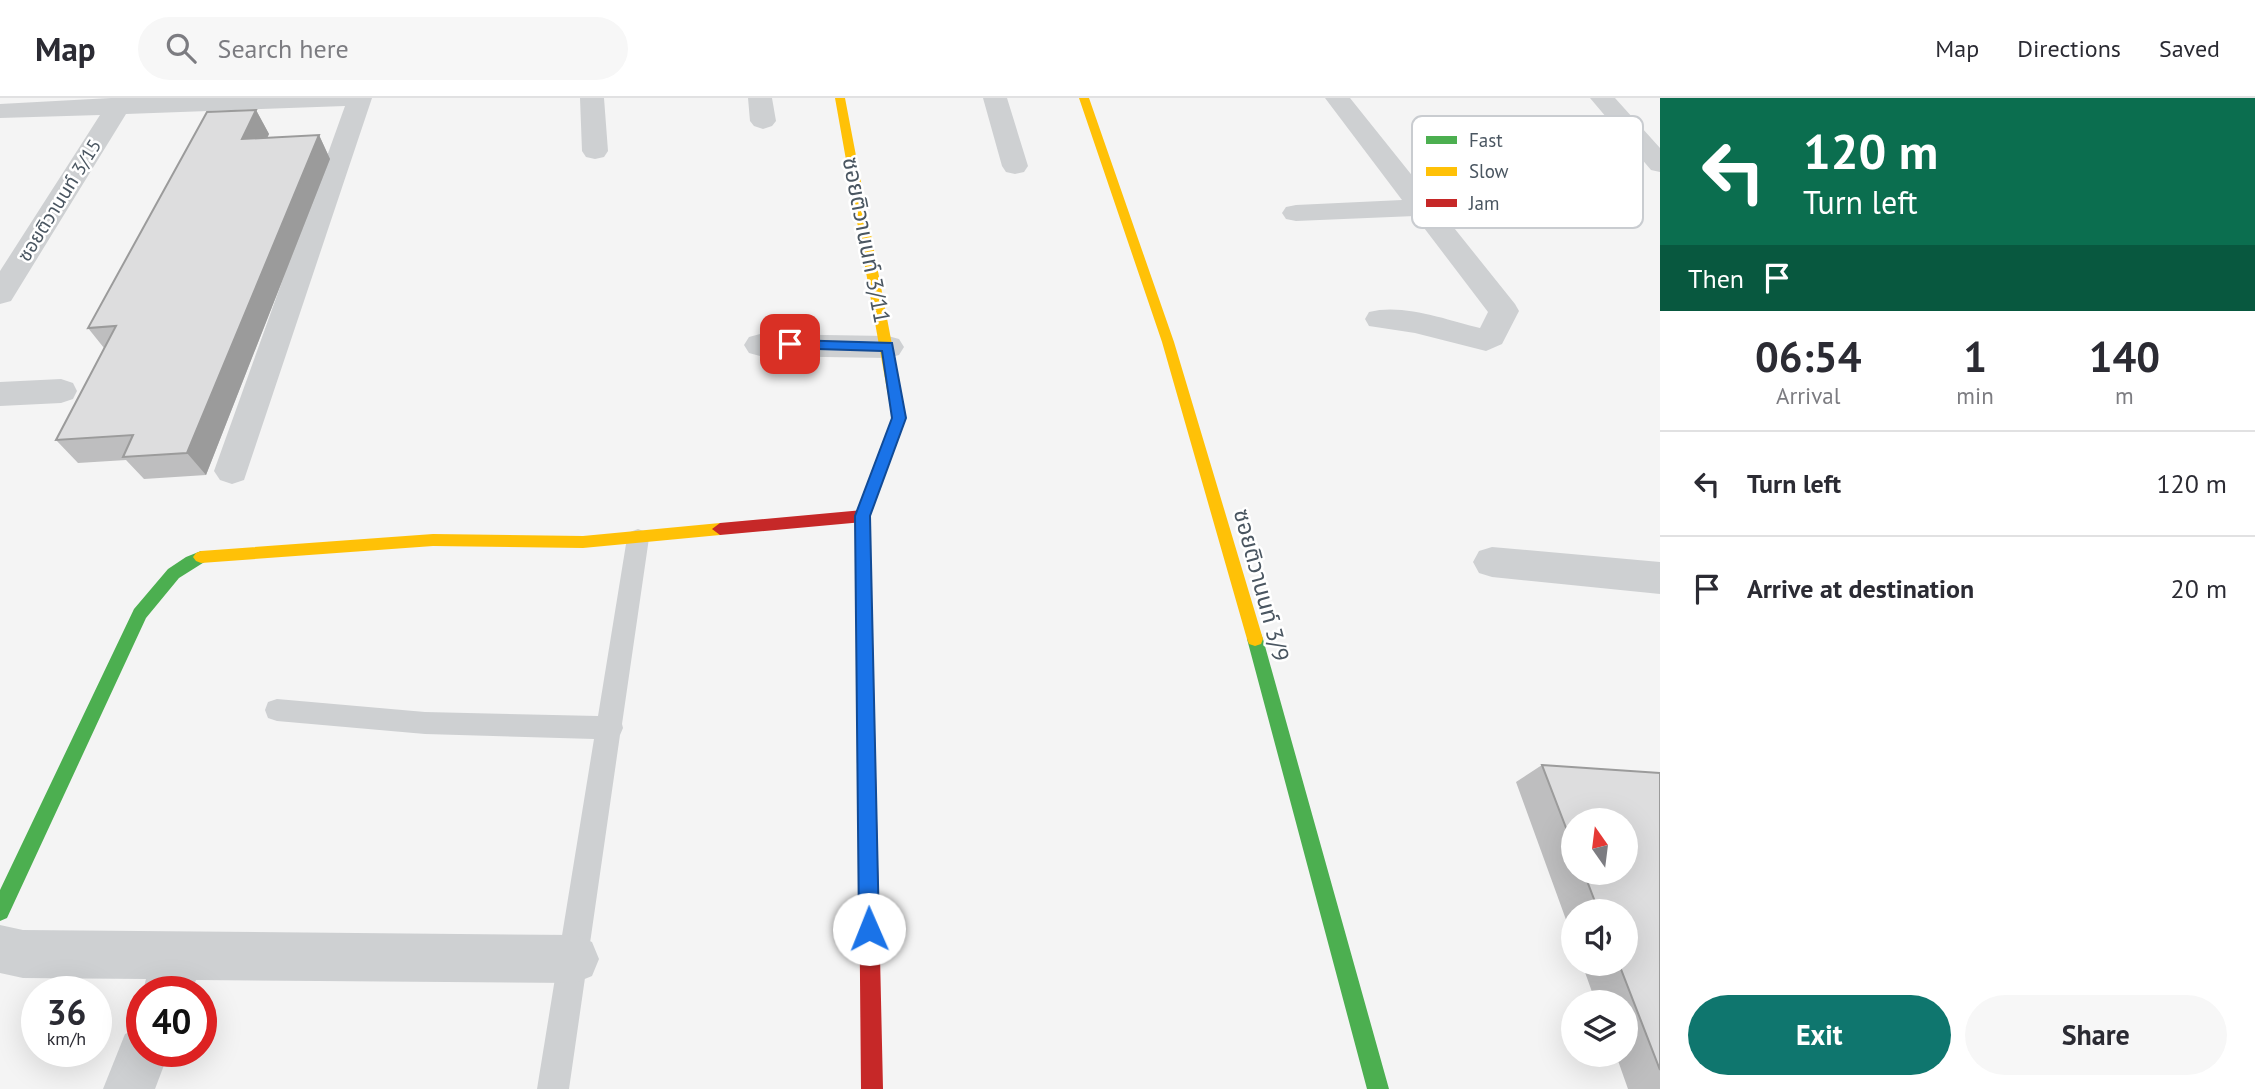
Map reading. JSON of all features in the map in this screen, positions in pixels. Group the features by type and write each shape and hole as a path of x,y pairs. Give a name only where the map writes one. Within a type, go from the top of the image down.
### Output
{"street":[{"path":"0,111 120,102 214,113 359,98 232,471"},
{"path":"592,98 595,151"},
{"name":"ซอยติวานนท์ 3/11","path":"841,98 899,418 863,516 872,1089"},
{"path":"995,98 1015,166"},
{"name":"ซอยติวานนท์ 3/9","path":"1084,98 1131,223 1192,413 1378,1089"},
{"path":"1337,98 1412,194"},
{"path":"1602,98 1618,116"},
{"name":"ซอยติวานนท์ 3/15","path":"0,294 120,102"},
{"path":"1643,145 1660,164"},
{"path":"1296,213 1412,207"},
{"path":"1380,319 1415,323 1486,340 1491,337 1504,311 1439,228"},
{"path":"760,345 888,346"},
{"path":"0,394 61,391"},
{"path":"0,911 140,614 162,581 178,566 207,555 433,540 538,544 638,538 863,516"},
{"path":"1492,562 1660,578"},
{"path":"0,949 174,974 575,960"},
{"path":"129,1089 137,1067"}],"lane":[{"path":"553,1089 611,728 638,538"},
{"path":"277,710 425,723 611,728"}],"building":[{"path":"256,110 242,139 319,135 187,453 123,457 133,435 56,440 116,326 88,328 207,112"},
{"path":"1542,765 1660,773 1660,1070 1638,1013 1638,990 1629,990 1624,976 1638,976 1638,899 1594,899 1589,886 1638,886 1638,808 1561,808 1561,815"}],"traffic: fast":[{"path":"0,911 140,614 174,573 201,557"},
{"path":"1255,639 1378,1089"}],"traffic: slow":[{"path":"840,98 899,418 863,516 865,643"},
{"path":"1084,98 1168,342 1255,639"},
{"path":"201,557 433,540 583,542 720,529"}],"traffic: jam":[{"path":"720,529 863,516"},
{"path":"865,643 872,1089"}],"route":[{"path":"790,344 888,346 898,402 899,418 863,516 869,929"}]}
